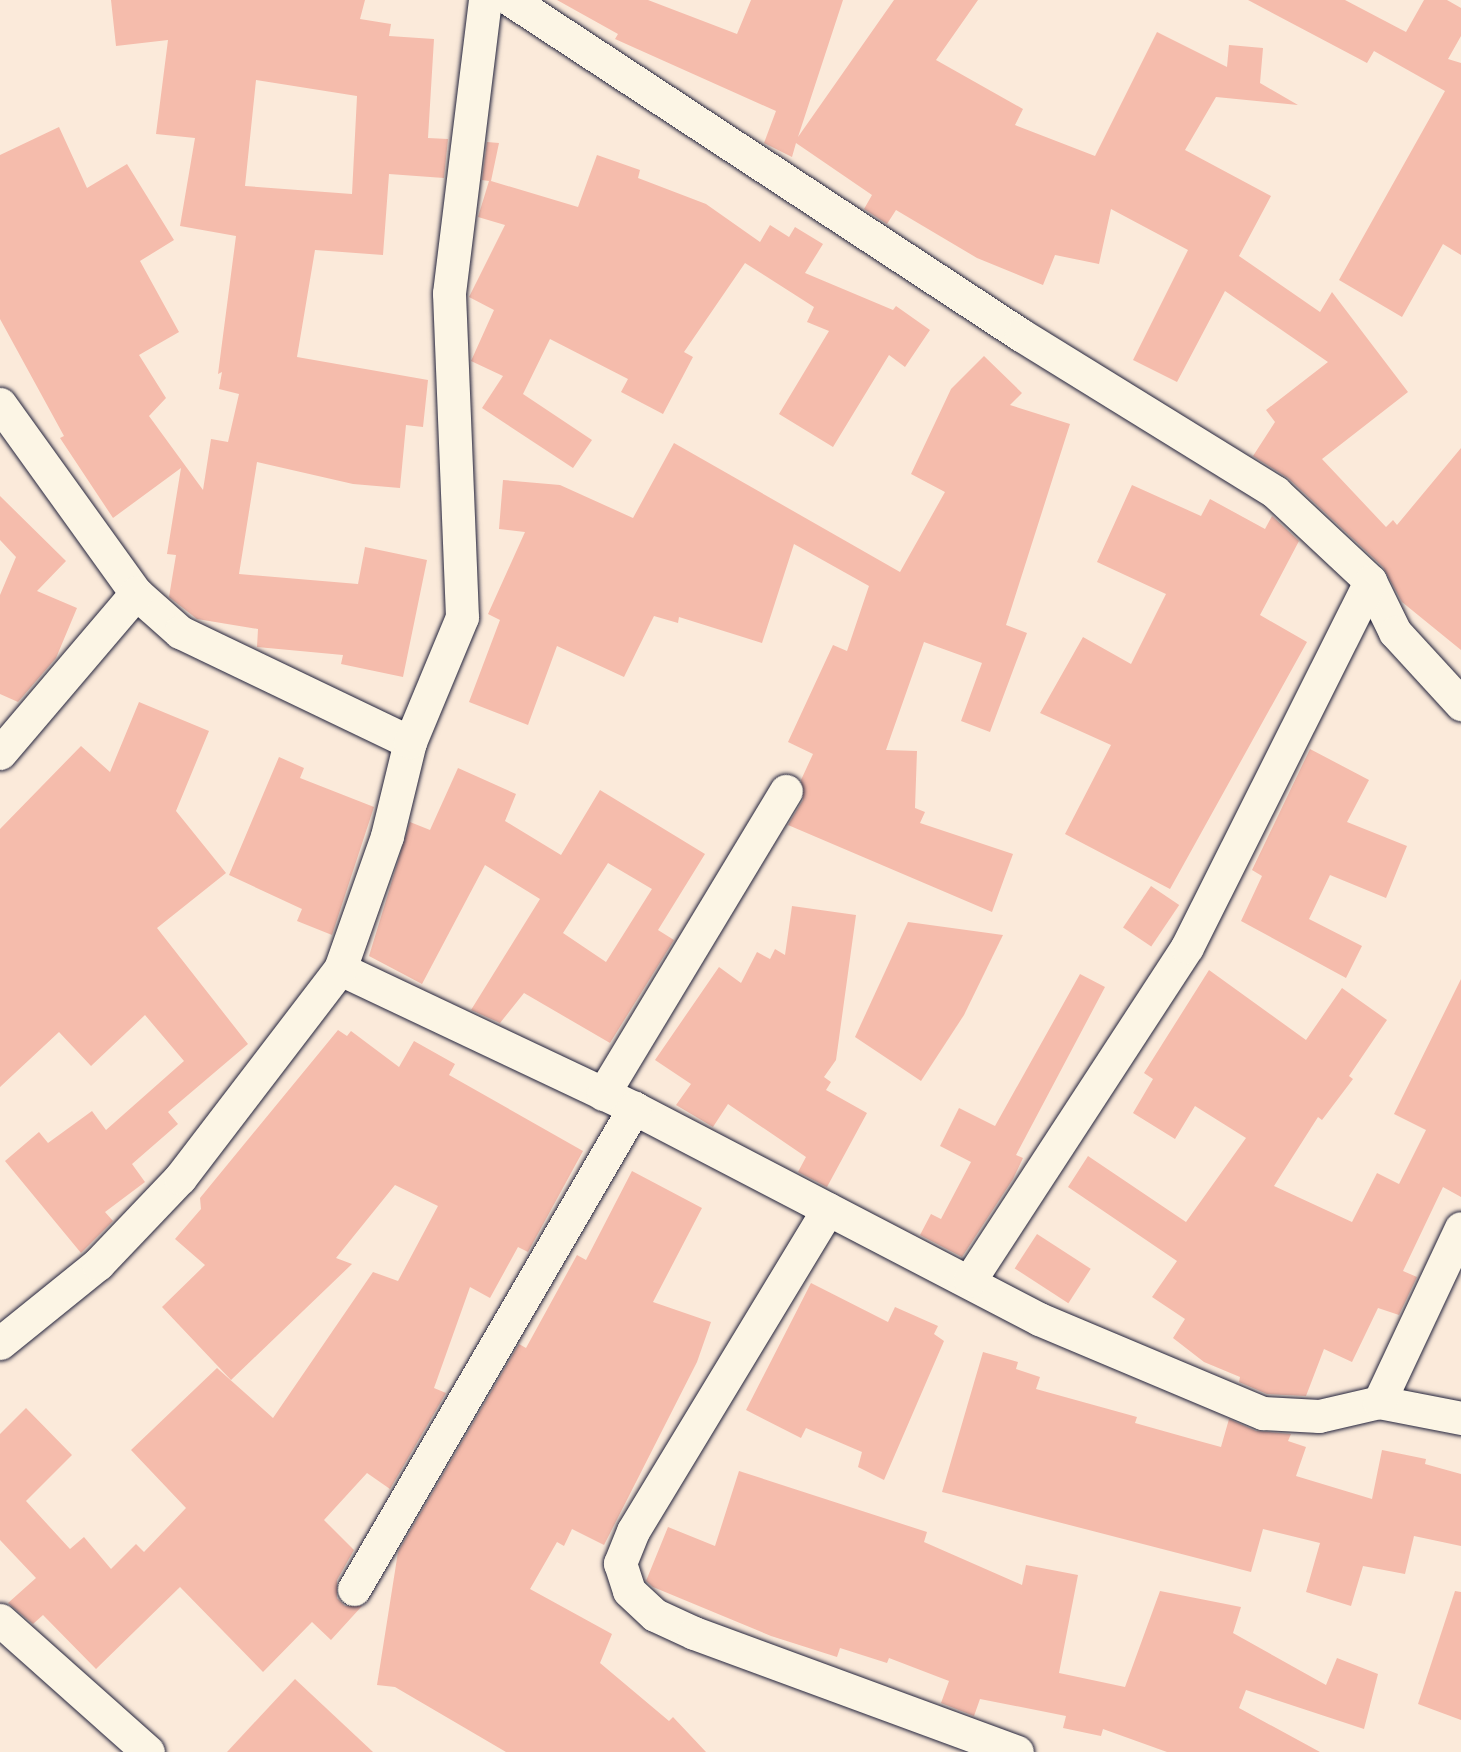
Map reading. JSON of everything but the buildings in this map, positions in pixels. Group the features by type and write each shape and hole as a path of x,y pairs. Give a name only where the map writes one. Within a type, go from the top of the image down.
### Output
{"street":[{"path":"0,1343 98,1264 180,1178 340,969 387,836 410,742 462,617 449,293 485,0"},
{"path":"511,0 1021,335 1275,492 1370,581 1395,632 1461,704"},
{"path":"0,404 136,593 180,632 410,742"},
{"path":"970,1280 1187,947 1370,581"},
{"path":"0,753 136,593"},
{"path":"603,1094 786,791"},
{"path":"340,969 634,1108 970,1280 1039,1319 1263,1413 1319,1416 1379,1402 1461,1418"},
{"path":"354,1589 634,1108"},
{"path":"828,1209 633,1531 620,1563 629,1591 655,1615 694,1633 1017,1752"},
{"path":"1379,1402 1461,1228"},
{"path":"0,1620 148,1752"}]}
